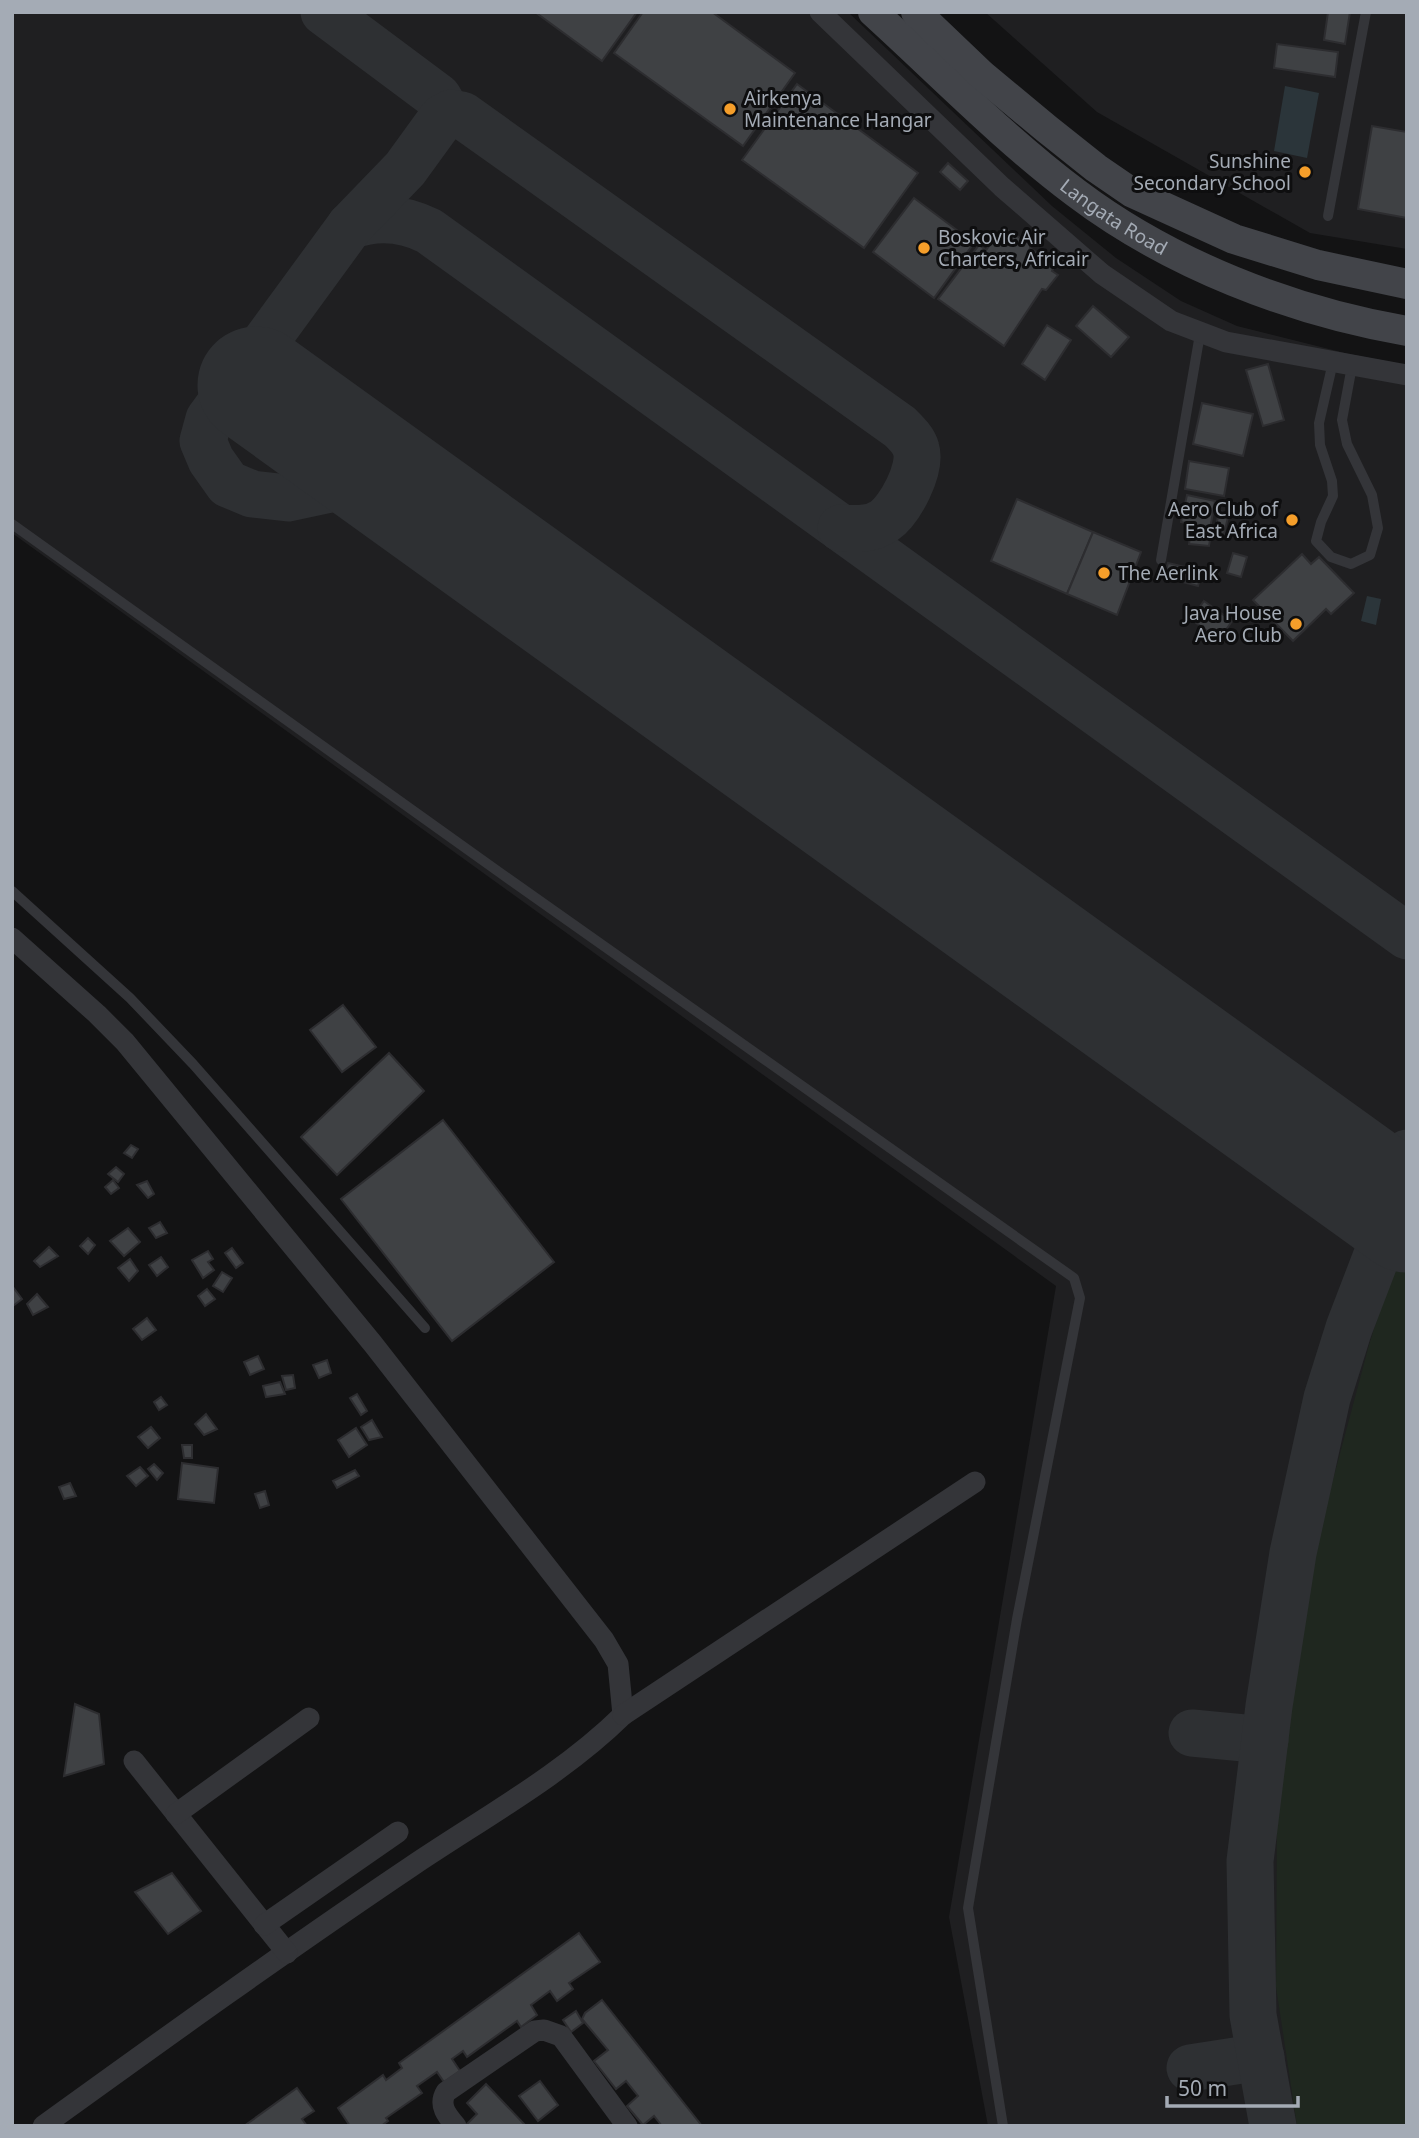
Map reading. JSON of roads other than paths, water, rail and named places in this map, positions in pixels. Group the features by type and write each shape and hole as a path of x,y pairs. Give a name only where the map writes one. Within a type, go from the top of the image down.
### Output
{"main road":[{"name":"Langata Road","path":"873,12 1044,169 1112,218 1172,252 1236,281 1380,327 1407,331"},
{"name":"Langata Road","path":"916,12 982,75 1047,130 1131,192 1246,243 1318,265 1407,284"}],"street":[{"path":"820,12 1002,187 1102,274 1171,321 1226,342 1407,375"},
{"path":"12,938 125,1042 390,1365 604,1640 618,1664 624,1715"},
{"path":"43,2126 286,1953 590,1746 624,1715 975,1482"},
{"path":"176,1814 309,1718"},
{"path":"134,1761 286,1953"},
{"path":"264,1925 398,1832"},
{"path":"456,2126 444,2109 443,2097 446,2092 536,2031 544,2029 561,2036 627,2126"}],"lane":[{"path":"1328,216 1366,12"},
{"path":"1161,560 1200,334"},
{"path":"1343,364 1342,420 1347,444 1372,495 1378,528 1370,555 1351,564 1331,557 1316,541 1333,496 1332,481 1320,444 1318,423 1343,364"},
{"path":"12,524 499,872 1058,1264 1074,1278 1080,1298 1017,1619 968,1908 1003,2126"},
{"path":"12,891 130,998 193,1064 425,1328"}],"place":[{"name":"Airkenya Maintenance Hangar","path":"730,109"},
{"name":"Sunshine Secondary School","path":"1305,172"},
{"name":"Boskovic Air Charters, Africair","path":"924,248"},
{"name":"Aero Club of East Africa","path":"1292,520"},
{"name":"The Aerlink","path":"1104,573"},
{"name":"Java House Aero Club","path":"1296,624"}]}
